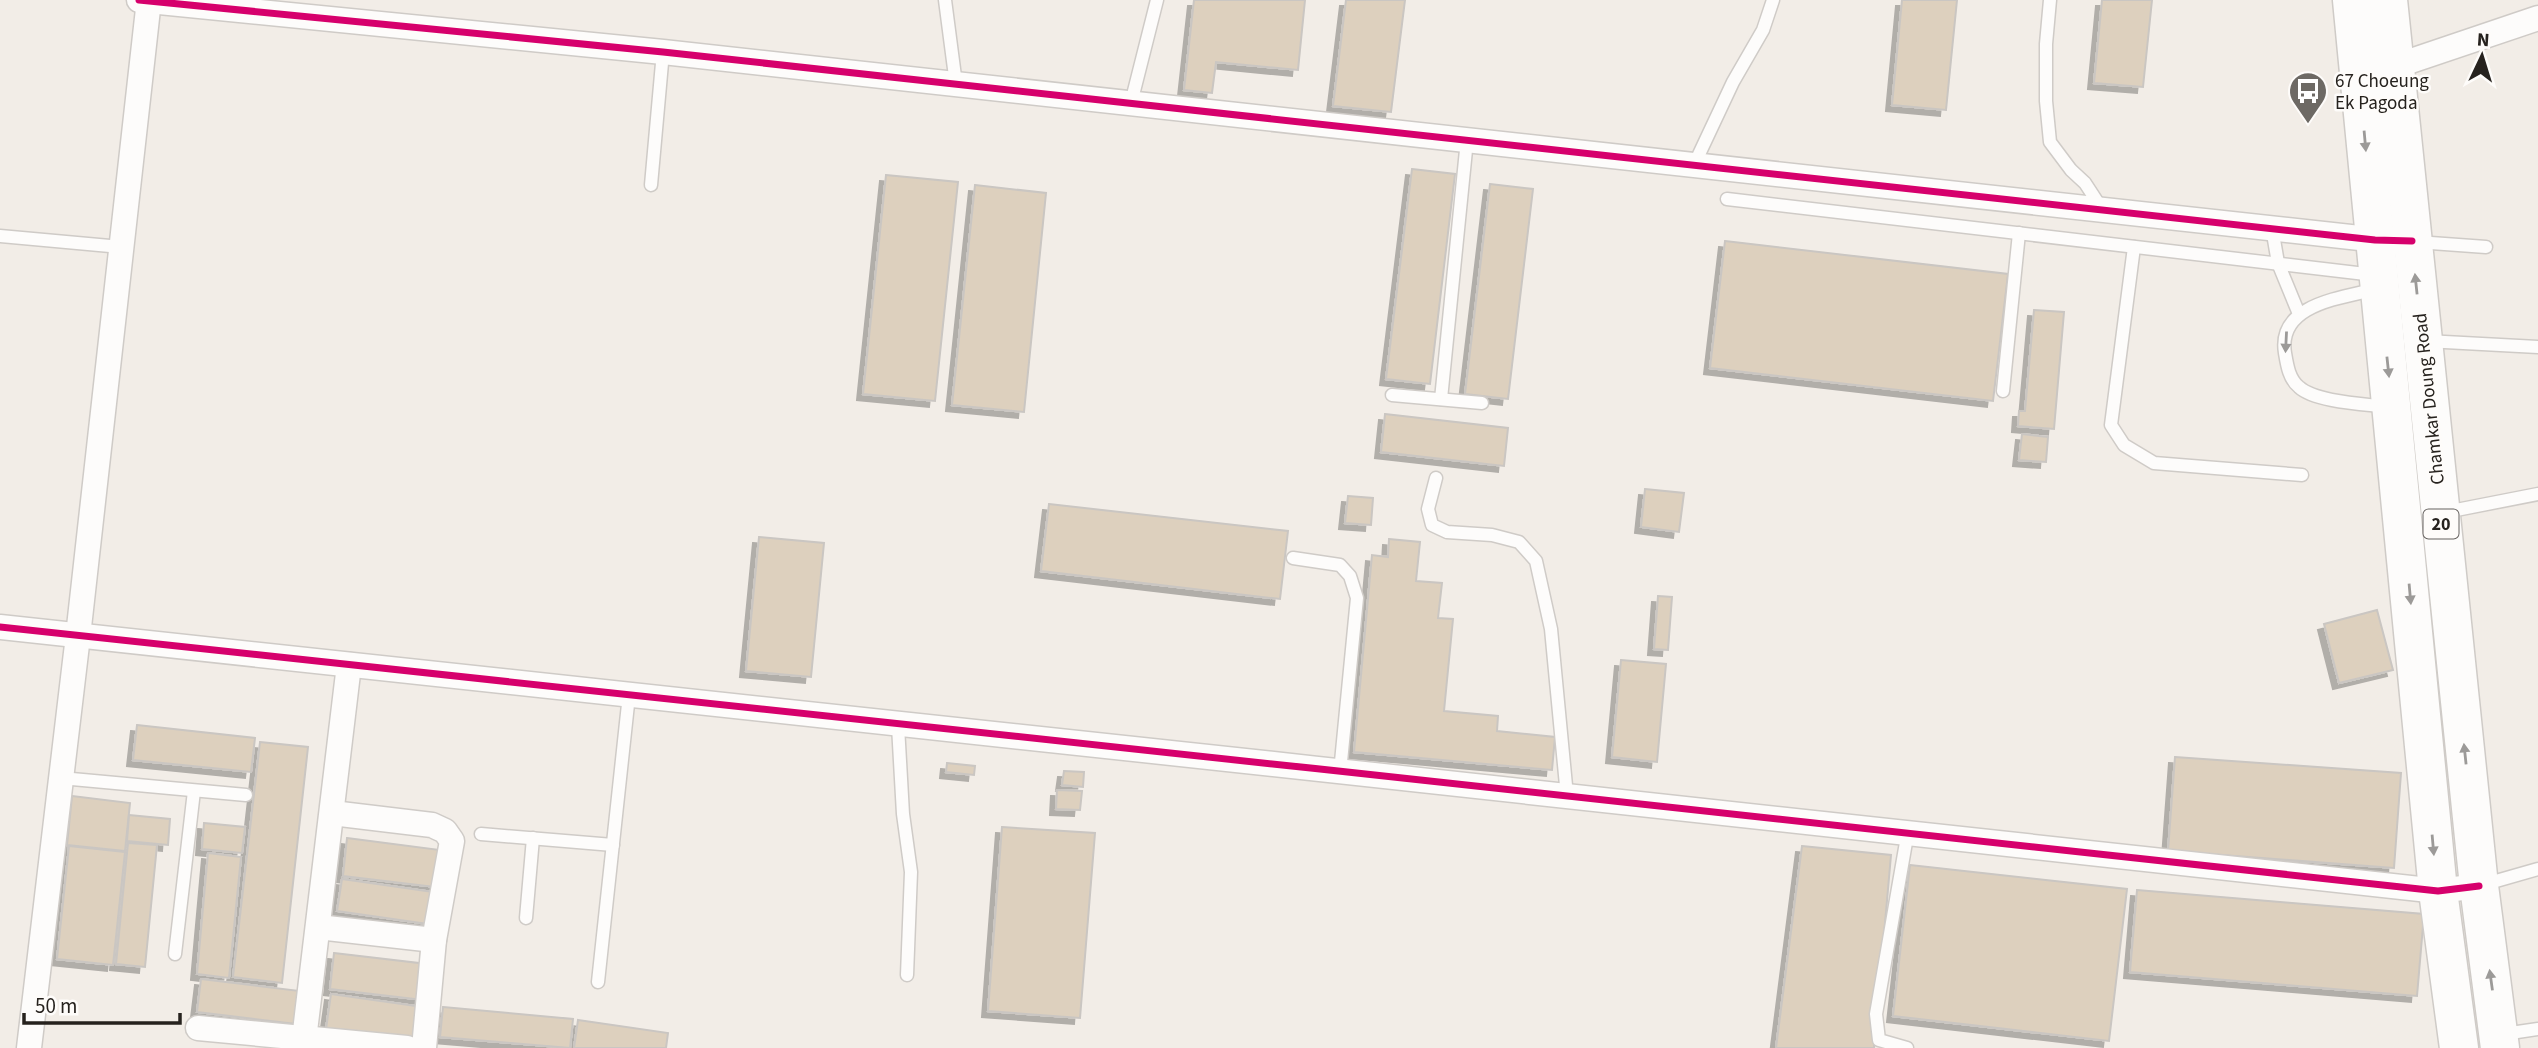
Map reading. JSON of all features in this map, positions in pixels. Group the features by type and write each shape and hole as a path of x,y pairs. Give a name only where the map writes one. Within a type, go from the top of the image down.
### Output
{"main road":[{"name":"Chamkar Doung Road","path":"2352,0 2376,69"},
{"name":"Chamkar Doung Road","path":"2388,0 2376,69 2393,408 2438,891 2459,1048"},
{"name":"Chamkar Doung Road","path":"2386,261 2422,341 2479,886 2500,1041"}],"street":[{"path":"29,1048 78,636 145,0 663,52 2272,228 2386,261"},
{"path":"2376,69 2538,18"},
{"path":"0,627 898,726 1908,831 2438,891 2479,886"},
{"path":"303,1043 349,664"},
{"path":"332,813 432,825 445,831 452,841 434,940 424,1048"},
{"path":"318,927 434,940"},
{"path":"198,1028 303,1043 407,1048"}],"lane":[{"path":"945,0 956,84"},
{"path":"1131,103 1157,0"},
{"path":"1694,165 1733,82 1763,30 1773,0"},
{"path":"2050,0 2046,44 2046,101 2050,142 2071,170 2085,183 2104,211"},
{"path":"651,185 663,52"},
{"path":"1441,400 1467,140"},
{"path":"1727,199 2278,263 2386,261 2486,247"},
{"path":"2272,228 2278,263 2299,314"},
{"path":"2003,391 2019,233"},
{"path":"0,236 121,247"},
{"path":"2134,247 2111,425 2124,445 2154,463 2302,475"},
{"path":"2386,261 2299,314 2287,328 2284,347 2288,371 2299,388 2321,397 2393,408"},
{"path":"2422,341 2538,347"},
{"path":"1392,395 1482,403"},
{"path":"1436,478 1428,509 1432,525 1447,532 1492,535 1519,542 1536,561 1551,629 1567,796"},
{"path":"2440,513 2538,494"},
{"path":"1293,558 1340,565 1350,576 1357,598 1340,772"},
{"path":"598,982 629,695"},
{"path":"898,726 903,814 911,872 907,975"},
{"path":"61,778 246,795"},
{"path":"176,954 194,790"},
{"path":"1907,1048 1879,1040 1875,1014 1908,831"},
{"path":"481,834 613,845"},
{"path":"526,918 533,838"},
{"path":"2479,886 2538,869"},
{"path":"2500,1041 2538,1029"}],"building":[{"path":"1194,0 1305,0 1298,70 1216,62 1212,93 1184,90"},
{"path":"1346,0 1405,0 1391,112 1333,106"},
{"path":"1902,0 1957,0 1946,110 1892,105"},
{"path":"2102,0 2152,0 2143,87 2094,83"},
{"path":"1412,169 1455,174 1430,384 1386,379"},
{"path":"886,175 958,182 935,401 863,394"},
{"path":"1490,184 1533,189 1508,399 1465,394"},
{"path":"975,185 1046,193 1024,412 952,405"},
{"path":"1725,241 2008,274 1993,401 1710,368"},
{"path":"2034,310 2064,312 2054,429 2018,426 2019,411 2025,411"},
{"path":"1385,414 1508,428 1504,466 1381,452"},
{"path":"2022,434 2048,437 2046,462 2019,460"},
{"path":"1645,489 1684,493 1679,532 1641,527"},
{"path":"1348,496 1373,498 1371,525 1345,523"},
{"path":"1049,504 1288,531 1280,599 1041,571"},
{"path":"759,537 824,543 811,677 746,671"},
{"path":"1389,539 1420,542 1416,581 1442,583 1438,618 1453,619 1444,711 1498,716 1497,731 1555,737 1552,770 1354,752 1372,555 1388,557"},
{"path":"1658,596 1672,597 1668,650 1654,649"},
{"path":"2377,610 2393,670 2339,683 2324,624"},
{"path":"1621,660 1666,664 1657,762 1612,757"},
{"path":"137,725 255,738 251,772 133,760"},
{"path":"260,742 308,747 282,983 233,977"},
{"path":"2175,757 2401,773 2394,868 2168,851"},
{"path":"947,763 975,766 974,775 946,772"},
{"path":"1064,771 1084,772 1083,787 1062,785"},
{"path":"1057,790 1082,791 1080,810 1056,809"},
{"path":"72,796 130,803 125,851 67,845"},
{"path":"129,815 170,819 168,845 127,841"},
{"path":"204,823 245,827 242,853 202,849"},
{"path":"1002,827 1095,833 1080,1018 988,1011"},
{"path":"347,838 440,850 435,887 343,876"},
{"path":"128,843 157,845 145,967 116,964"},
{"path":"69,846 125,852 113,965 57,959"},
{"path":"1802,846 1891,855 1874,1048 1776,1048"},
{"path":"208,853 241,857 229,978 197,974"},
{"path":"1910,865 2127,889 2109,1041 1893,1016"},
{"path":"342,879 433,892 428,924 337,911"},
{"path":"2137,890 2424,914 2417,996 2130,972"},
{"path":"334,953 427,964 423,1000 330,989"},
{"path":"201,979 300,991 296,1024 197,1012"},
{"path":"331,994 423,1007 418,1041 326,1029"},
{"path":"443,1007 573,1019 570,1048 440,1037"},
{"path":"578,1020 668,1033 666,1048 574,1048"}],"cycle path":[{"path":"139,0 663,52 2375,240 2412,241"},
{"path":"0,627 2438,891 2479,886"}],"place":[{"name":"67 Choeung Ek Pagoda","path":"2308,125"}]}
